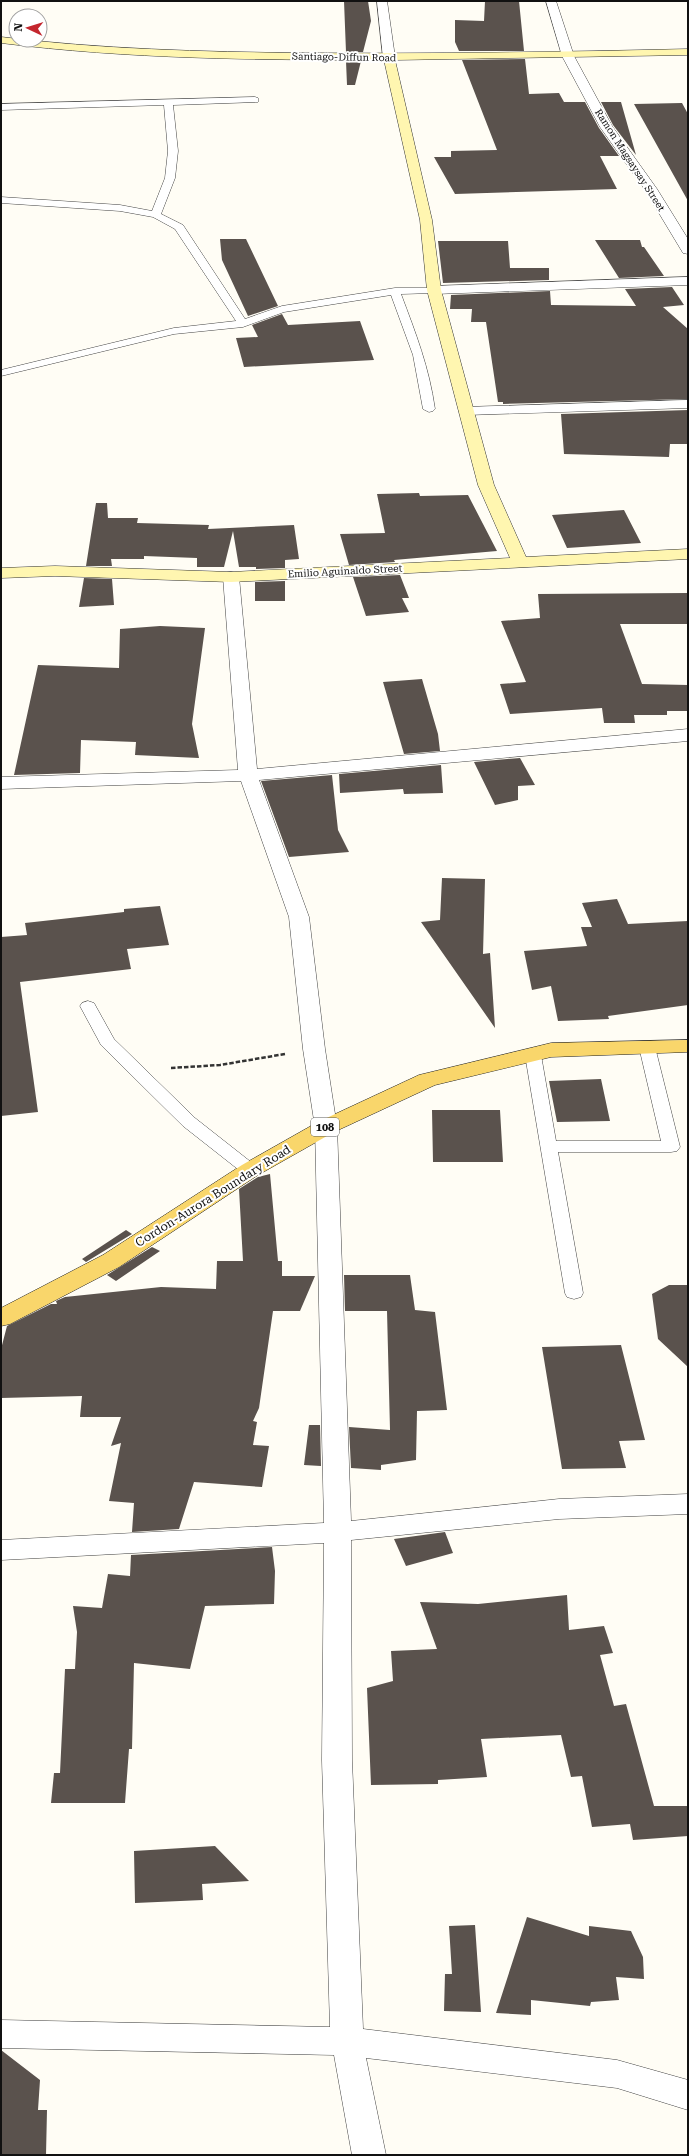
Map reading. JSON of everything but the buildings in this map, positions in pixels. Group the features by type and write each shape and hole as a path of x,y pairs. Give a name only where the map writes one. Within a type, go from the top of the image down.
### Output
{"main road":[{"name":"Cordon-Aurora Boundary Road","path":"1,1318 110,1261 250,1170 326,1127 427,1080 551,1050 688,1046"}],"street":[{"path":"382,1 389,58 426,220 434,290 486,485 520,563"},
{"name":"Ramon Magsaysay Street","path":"552,1 568,56 606,127 651,190 688,250"},
{"name":"Santiago-Diffun Road","path":"1,40 81,50 148,53 389,58 568,56 688,52"},
{"path":"434,290 688,281"},
{"path":"466,412 688,404"},
{"name":"Emilio Aguinaldo Street","path":"1,573 55,571 230,577 688,554"},
{"path":"230,577 248,776 299,917 314,1049 326,1127 338,1532 337,1760 347,2041 369,2155"},
{"path":"1,783 248,776 688,735"},
{"path":"1,1550 338,1532 559,1509 688,1504"},
{"path":"1,2034 347,2041 617,2074 688,2095"}],"lane":[{"path":"1,107 255,100"},
{"path":"156,215 170,178 173,151 168,102"},
{"path":"1,200 120,208 156,215 179,228 190,241 243,324"},
{"path":"1,373 174,331 243,324 282,309 395,291 434,290"},
{"path":"395,291 419,355 426,386 429,409"},
{"path":"88,1006 107,1041 189,1122 250,1170"},
{"path":"548,1146 671,1147 647,1047"},
{"path":"533,1055 574,1293"}],"path":[{"path":"135,1068 220,1066 314,1049"}]}
